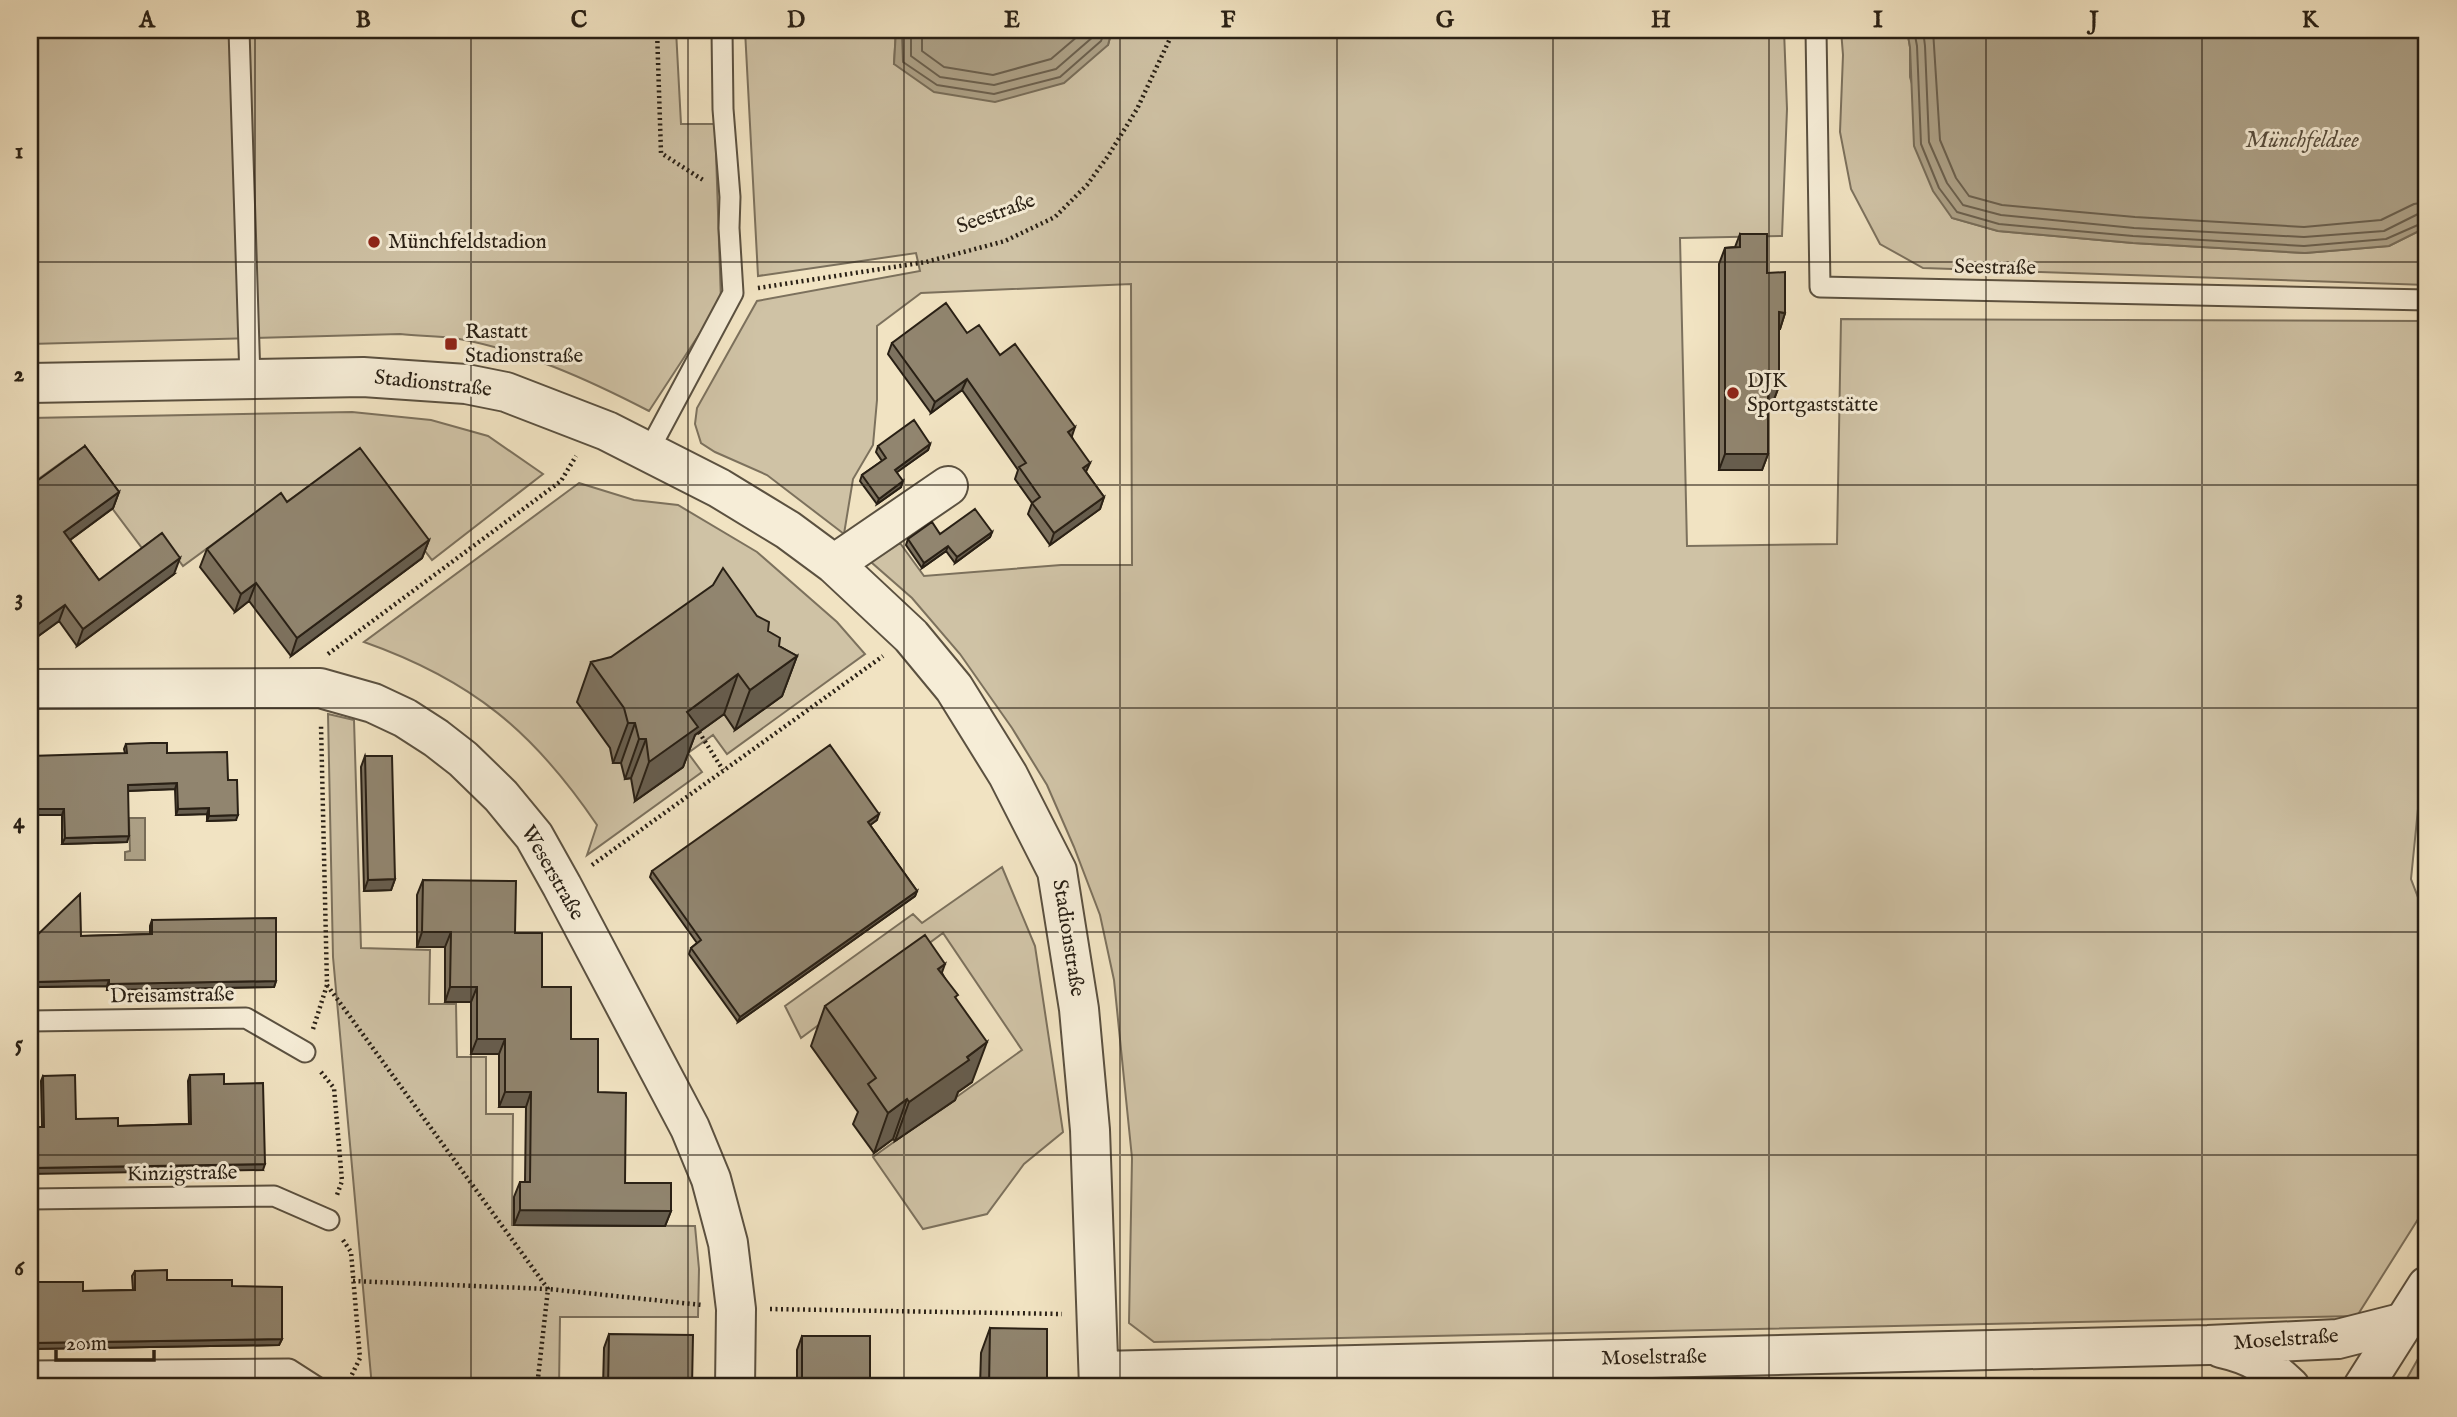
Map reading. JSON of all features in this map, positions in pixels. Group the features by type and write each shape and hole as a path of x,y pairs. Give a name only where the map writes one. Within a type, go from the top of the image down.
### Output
{"street":[{"name":"Stadionstraße","path":"30,383 363,377 466,384 506,392 593,426 719,488 788,530 834,564 911,636 954,688 1009,775 1057,871 1079,1009 1090,1130 1099,1379"},
{"path":"834,564 948,486"},
{"name":"Weserstraße","path":"30,689 320,688 373,703 405,718 463,759 501,796 534,836 562,886 690,1128 711,1179 728,1243 736,1309 735,1387"},
{"path":"2363,1387 2427,1286"},
{"name":"Moselstraße","path":"1099,1379 1370,1376 2208,1345 2338,1339 2405,1322"},
{"name":"Moselstraße","path":"2208,1345 2248,1354 2290,1387"}],"lane":[{"path":"239,30 250,379"},
{"path":"648,452 733,293 730,197 723,109 722,30"},
{"name":"Seestraße","path":"1816,30 1820,287 2427,300"},
{"name":"Dreisamstraße","path":"30,1021 246,1017 305,1052"},
{"name":"Kinzigstraße","path":"30,1199 274,1196 329,1220"},
{"path":"30,1371 289,1369 317,1387"}],"path":[{"path":"657,30 661,153 730,197"},
{"name":"Seestraße","path":"733,293 926,262 1005,240 1055,216 1087,185 1108,156 1137,109 1174,30"},
{"path":"346,1387 360,1358 351,1252 329,1220 341,1181 334,1088 305,1052 327,985 320,688 328,653 561,481 593,426"},
{"path":"562,886 911,636"},
{"path":"699,732 723,770"},
{"path":"327,985 548,1289 537,1387"},
{"path":"354,1281 548,1289 736,1309 1098,1315"}],"shaded area":[{"name":"Münchfeldstadion","path":"30,30 676,30 681,124 715,124 721,301 649,411 530,358 454,338 400,334 30,344"},
{"path":"745,30 896,30 894,64 1108,45 1112,30 1784,30 1787,109 1782,236 1680,238 1687,546 1837,544 1841,319 2427,321 2427,787 2418,809 2411,879 2427,921 2427,1205 2357,1316 1154,1342 1129,1323 1132,1158 1114,980 1100,915 1047,785 1012,728 960,654 912,598 871,562 900,543 924,576 1061,565 1132,565 1131,284 921,293 877,326 877,400 873,445 853,479 844,534 767,475 701,443 695,424 697,408 757,301 920,271 916,253 758,276"},
{"path":"1841,30 1907,30 1910,77 1952,218 1998,231 2133,243 2305,253 2389,246 2427,227 2427,285 1923,268 1880,244 1851,189 1840,132 1843,55"},
{"path":"352,412 431,420 488,436 543,474 432,560 352,456 275,510 269,503 183,566 160,535 142,548 72,455 30,485 30,418"},
{"path":"579,483 634,500 678,505 757,552 837,622 865,654 727,754 713,735 688,753 702,772 587,855 597,825 573,792 524,736 469,692 402,657 364,642"},
{"path":"328,714 354,720 361,948 430,950 429,1004 456,1004 457,1057 486,1057 486,1114 513,1114 512,1225 695,1226 699,1269 698,1317 560,1317 559,1387 372,1387 333,957"},
{"path":"1002,867 1035,946 1063,1132 1024,1164 987,1214 923,1229 873,1157 1022,1050 943,933 801,1038 785,1006 913,914 922,923"},
{"path":"2427,1343 2427,1387 2402,1387"}],"water":[{"path":"896,30 1112,30 1108,45 1064,83 995,102 934,92 894,64"},
{"name":"Münchfeldsee","path":"1907,30 2427,30 2427,227 2389,246 2305,253 2133,243 1998,231 1952,218 1933,191 1914,146"},
{"path":"129,818 145,818 145,860 125,860 125,852 130,851"}],"building":[{"path":"1740,234 1767,234 1767,273 1785,272 1785,313 1779,312 1779,386 1768,385 1768,454 1725,454 1725,248 1740,247"},
{"path":"946,303 967,333 979,325 1000,355 1015,344 1075,427 1068,432 1090,463 1083,468 1104,497 1054,533 1032,503 1040,497 1019,467 1026,463 967,379 935,402 892,343"},
{"path":"914,420 930,444 895,470 903,481 879,499 862,475 886,458 878,446"},
{"path":"85,446 119,492 64,532 99,580 162,533 180,558 83,629 65,605 30,630 30,486"},
{"path":"360,448 429,540 297,638 256,583 241,594 207,549 281,493 287,502"},
{"path":"975,509 992,532 957,557 948,546 924,563 908,539 932,522 940,534"},
{"path":"723,568 757,616 769,622 768,631 780,638 779,646 797,656 750,690 738,674 687,712 698,727 649,762 646,739 639,739 635,723 628,723 624,708 591,662 611,657 713,585"},
{"path":"167,743 167,753 227,752 228,780 237,780 238,815 209,816 209,808 178,809 177,783 128,785 129,836 65,838 64,809 30,809 30,756 127,753 126,744"},
{"path":"830,745 879,814 868,822 917,891 740,1017 691,948 701,940 652,871"},
{"path":"365,756 392,756 395,879 368,880"},
{"path":"423,880 516,881 515,933 542,933 542,987 571,987 571,1039 598,1039 598,1092 626,1093 625,1183 671,1183 671,1211 520,1210 520,1182 530,1182 531,1092 505,1092 505,1039 477,1039 477,987 450,987 451,932 422,932"},
{"path":"80,894 81,936 152,934 152,920 276,918 276,981 109,984 109,980 35,982 35,985 30,985 30,942"},
{"path":"925,935 945,964 938,969 958,995 955,997 987,1042 967,1057 969,1060 909,1102 907,1099 888,1113 868,1084 876,1078 825,1006"},
{"path":"224,1074 224,1084 263,1083 265,1164 30,1168 30,1127 44,1127 43,1076 75,1075 76,1119 118,1118 118,1126 191,1124 190,1075"},
{"path":"167,1270 167,1280 232,1280 232,1286 282,1287 282,1339 30,1343 30,1282 83,1282 83,1291 135,1290 135,1271"},
{"path":"990,1328 1047,1329 1047,1387 989,1387"},
{"path":"609,1334 693,1335 692,1387 608,1387"},
{"path":"802,1336 870,1336 870,1387 802,1387"}],"place":[{"name":"Münchfeldstadion","path":"374,242"},
{"name":"Rastatt Stadionstraße","path":"451,344"},
{"name":"DJK Sportgaststätte","path":"1733,393"}]}
